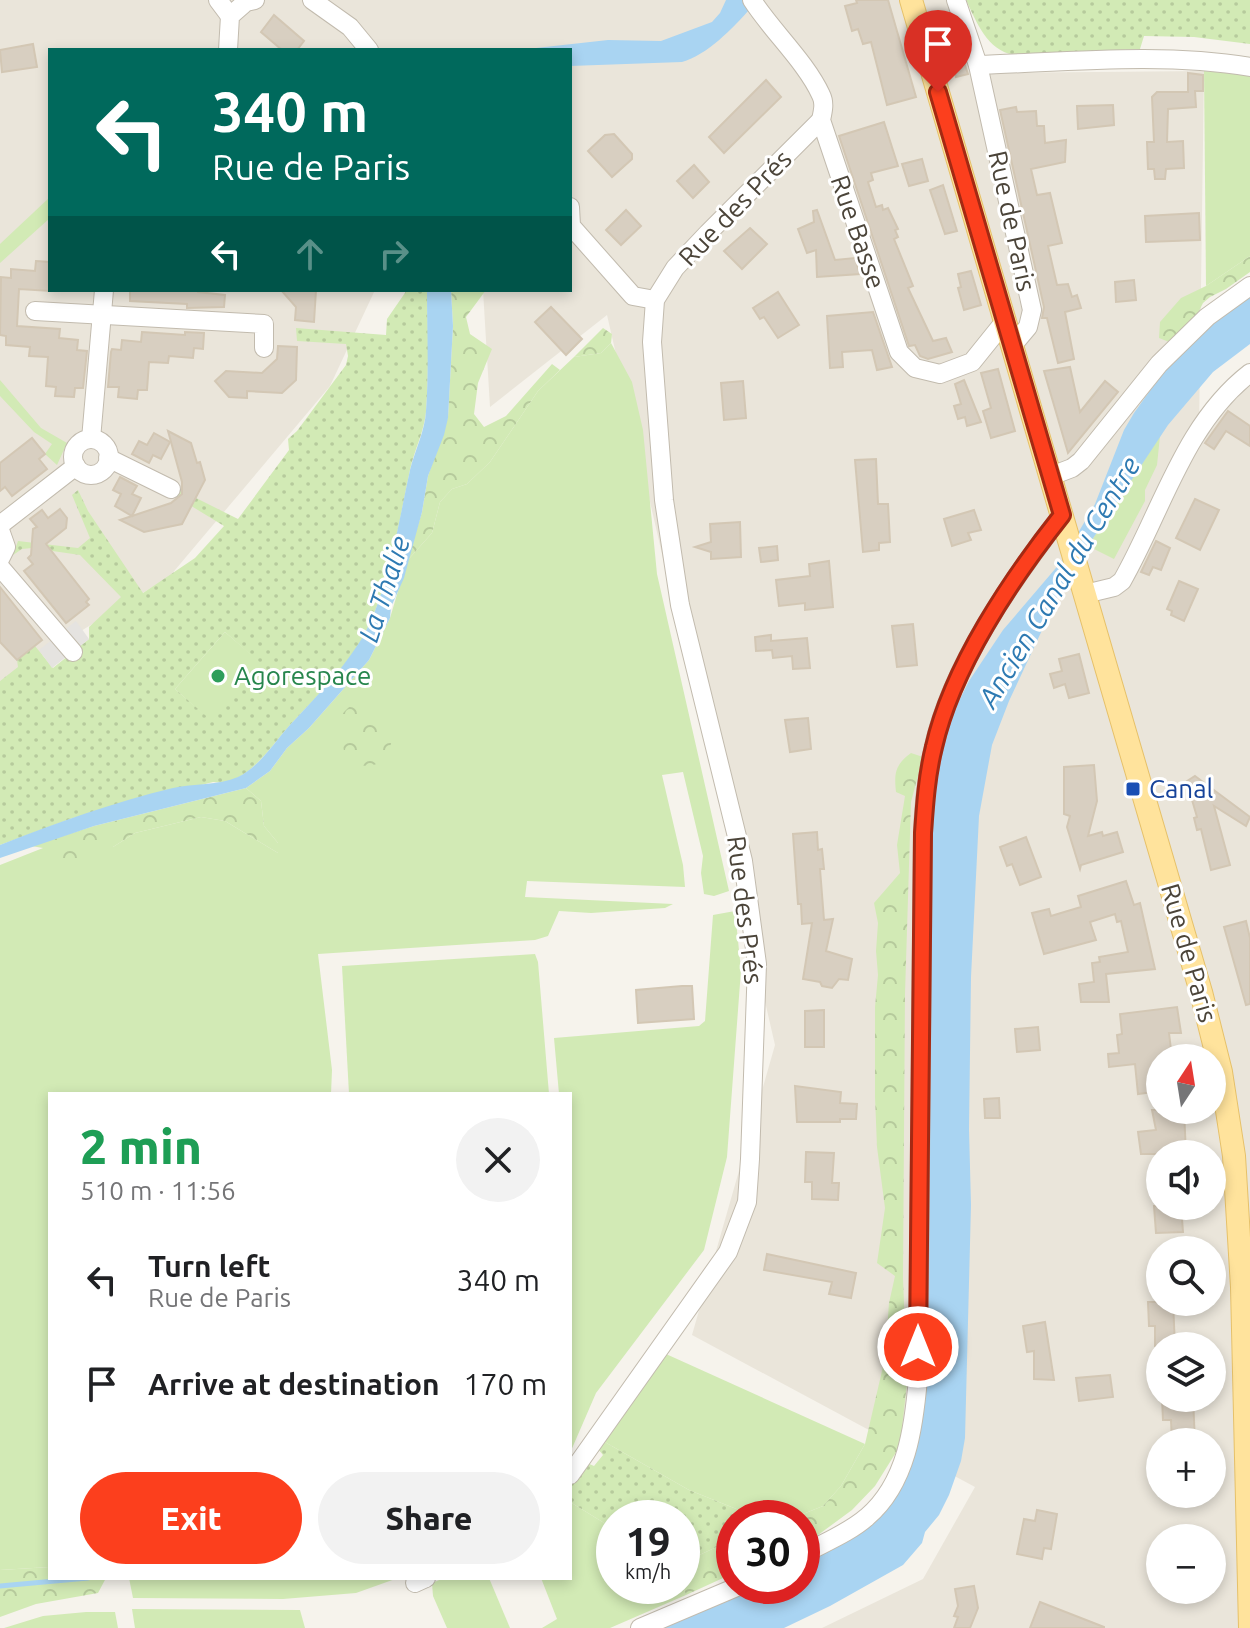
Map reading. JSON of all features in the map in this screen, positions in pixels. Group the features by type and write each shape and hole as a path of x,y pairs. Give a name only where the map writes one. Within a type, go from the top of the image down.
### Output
{"main road":[{"name":"Rue de Paris","path":"911,0 1197,977 1221,1072 1234,1156 1246,1288 1250,1628"}],"street":[{"path":"218,0 230,16 228,48"},
{"path":"230,16 246,2 255,0"},
{"path":"312,0 350,27 367,48"},
{"name":"Rue de Paris","path":"956,0 978,65 1032,310 1028,327 1012,346"},
{"name":"Rue Basse","path":"755,6 780,34 822,95 824,107 821,120 899,352 915,368 940,374 972,362 1005,321"},
{"path":"978,65 1126,60 1228,63 1250,67"},
{"name":"Rue des Prés","path":"572,1472 728,1252 747,1202 757,964 743,861 680,605 666,515 652,342 655,300 675,268 821,120"},
{"path":"572,227 633,296 655,300"},
{"path":"1051,476 1081,461 1163,360 1207,317 1250,286"},
{"path":"91,439 104,292"},
{"path":"35,311 264,324 264,348"},
{"path":"1085,592 1114,587 1122,581 1164,495 1205,423 1225,396 1250,373"},
{"path":"91,439 105,447 108,458 100,472 93,474 80,471 73,459 76,446 91,439"},
{"path":"108,458 171,489"},
{"path":"0,559 6,547 0,527 76,466"},
{"path":"820,1545 867,1518 880,1503 908,1450 914,1421 918,1378 923,833 928,774 944,715 975,646 1019,569 1064,523"},
{"path":"0,567 73,652"},
{"path":"640,1628 716,1596"}],"shaded area":[{"path":"0,0 958,0 976,73 1204,71 1199,431 1250,376 1250,1628 822,1628 923,1579 975,1487 692,1335 775,1045 607,315 490,407 483,292 572,292 572,48 48,48 48,292 374,292 330,386 170,576 0,681"},
{"path":"76,621 89,639 52,668 39,650"}],"green space":[{"path":"966,0 1250,0 1250,44 1194,37 1144,36 1140,49 1014,55 997,48 990,41"},
{"path":"1204,71 1250,75 1250,256 1206,286"},
{"path":"48,199 48,220 0,263 0,244"},
{"path":"1250,256 1250,272 1203,303 1194,321 1169,342 1159,338 1160,322 1181,298 1206,286"},
{"path":"406,292 427,292 428,366 423,427 379,600 362,639 345,664 245,774 224,782 213,782 73,818 0,845 0,681 18,667 17,660 35,646 53,668 89,639 89,627 121,597 80,555 32,548 22,549 13,555 18,541 78,548 90,538 72,495 78,490 88,511 143,593 195,558 224,526 175,496 178,489 238,519 289,450 288,439 346,365 346,344 297,341 296,328 386,335 387,319","holes":["225,632 261,664 212,721 175,689"]},
{"path":"451,292 485,292 466,317 470,334 492,349 478,383 474,414 484,427 506,416 552,364 560,370 538,391 490,462 467,484 452,489 440,502 432,533 407,561 422,512 428,476 448,417 453,326"},
{"path":"603,328 612,334 611,343 601,353 574,357"},
{"path":"611,343 632,382 643,430 657,574 729,891 714,896 704,894 701,873 703,856 683,772 662,775 683,865 685,887 527,881 525,897 673,904 665,908 591,913 559,911 548,936 535,940 318,954 332,1070 331,1092 48,1092 48,1567 0,1570 0,865 43,848 113,847 135,833 201,817 225,821 278,853 278,843 264,826 261,801 246,788 270,771 287,748 309,728 369,660 390,618 407,561 432,533 440,502 452,489 467,484 490,462 538,391 574,357 601,353"},
{"path":"0,380 41,428 67,443 57,465 45,454 52,444 34,432 0,396"},
{"path":"1160,436 1157,465 1145,490 1145,501 1114,559 1088,546"},
{"name":"Agorespace","path":"225,632 262,664 212,722 175,689"},
{"path":"350,706 375,713 394,731 388,752 374,765 354,764 345,754 341,715"},
{"path":"911,753 923,757 911,802 905,994 903,1278 907,1383 900,1446 875,1486 852,1510 820,1534 820,1507 841,1486 865,1444 885,1358 889,1303 895,1276 877,1263 885,1208 877,1147 875,1097 878,923 874,903 900,873 897,845 905,796 896,792 896,774 902,761"},
{"path":"246,788 261,801 264,826 278,843 278,853 225,821 201,817 135,833 113,847 77,859 54,860 43,848 31,846 94,826"},
{"path":"735,911 741,970 727,1157 704,1250 596,1393 572,1448 572,1092 559,1092 554,1038 699,1026 705,1021 713,915"},
{"path":"535,954 549,1092 349,1092 342,966"},
{"path":"666,1354 865,1444 841,1486 820,1507 820,1500 716,1501 689,1490 603,1441"},
{"path":"603,1441 689,1490 716,1501 716,1547 700,1555 700,1500 596,1500 596,1518 572,1503 572,1480 585,1462 594,1466 603,1455 598,1449"},
{"path":"572,1503 596,1518 596,1604 665,1604 610,1628 542,1628 557,1619 542,1580 572,1580"},
{"path":"716,1547 716,1573 700,1579 700,1555"},
{"path":"48,1567 48,1580 105,1580 98,1593 36,1604 0,1617 0,1570"},
{"path":"716,1567 716,1581 700,1589 700,1569"},
{"path":"129,1580 392,1580 356,1593 283,1599 133,1598"},
{"path":"439,1580 490,1580 510,1628 447,1628 433,1596 432,1583"},
{"path":"132,1609 300,1610 305,1628 135,1628"},
{"path":"115,1612 118,1628 4,1628 43,1616"}],"water":[{"path":"726,0 744,0 750,9 710,47 682,62 572,66 572,48 536,48 608,40 661,41 712,22"},
{"name":"La Thalie","path":"427,292 451,292 453,326 448,418 428,476 422,512 404,578 391,607 390,618 369,660 309,728 287,748 270,771 246,788 94,826 0,858 0,845 129,800 173,788 238,777 259,761 326,686 369,626 385,583 410,470 424,426"},
{"name":"Ancien Canal du Centre","path":"1250,295 1250,344 1213,372 1168,425 1088,546 1058,596 992,745 979,816 971,977 971,1205 965,1438 949,1495 939,1515 925,1532 922,1543 903,1565 784,1628 658,1628 716,1602 820,1604 820,1546 907,1470 932,779 950,719 969,681 1003,630 1061,562 1095,504 1124,430 1134,413 1164,371 1206,325"}],"building":[{"path":"856,0 888,0 916,97 887,105 871,42 863,44 858,29 852,31 845,6 857,3"},
{"path":"274,15 304,41 299,48 280,48 261,32"},
{"path":"949,18 968,74 956,77 941,20"},
{"path":"33,44 37,67 2,72 0,50"},
{"path":"1188,73 1203,75 1203,91 1195,91 1196,107 1168,109 1167,142 1183,141 1184,168 1166,169 1165,179 1155,179 1154,169 1148,169 1147,142 1154,142 1152,97 1157,92 1188,92"},
{"path":"766,80 781,97 724,153 709,137"},
{"path":"1113,105 1114,125 1078,129 1077,106"},
{"path":"1016,107 1017,112 1036,111 1037,126 1044,126 1045,143 1066,140 1065,162 1031,169 1037,195 1050,193 1062,243 1048,246 1057,285 1068,284 1072,297 1077,295 1081,308 1065,312 1074,359 1058,363 1047,318 1042,318 1044,307 1000,110"},
{"path":"884,122 898,166 871,173 873,180 868,182 876,207 882,205 883,210 888,208 898,229 895,230 898,237 894,239 913,286 908,288 933,341 946,338 952,352 928,359 920,356 915,345 909,346 839,136"},
{"path":"614,134 632,154 632,159 612,177 588,151 605,135"},
{"path":"922,159 928,181 909,186 902,164"},
{"path":"694,165 709,182 693,198 677,181"},
{"path":"943,185 957,231 945,234 930,190"},
{"path":"626,210 641,226 621,245 606,230"},
{"path":"817,210 835,260 855,258 860,274 817,277 816,250 807,253 798,229 814,222 813,211"},
{"path":"1199,213 1200,240 1146,242 1145,216"},
{"path":"750,228 767,244 742,269 724,251"},
{"path":"36,261 48,262 48,291 19,289 17,326 60,329 59,338 78,340 77,350 87,351 83,388 75,388 74,397 55,396 56,387 46,386 48,357 29,356 30,347 6,345 6,336 0,335 1,277 11,278 11,269 35,271"},
{"path":"971,271 981,305 964,310 958,274"},
{"path":"1134,280 1136,300 1116,302 1115,282"},
{"path":"130,292 225,295 224,307 187,308 187,304 130,301"},
{"path":"283,292 316,292 314,322 295,320 296,307"},
{"path":"778,292 799,325 778,338 764,317 760,319 753,308"},
{"path":"551,307 582,339 566,355 535,322"},
{"path":"873,312 892,367 877,370 872,350 842,352 843,367 830,368 827,316"},
{"path":"142,332 204,333 203,349 194,348 193,358 169,356 168,363 149,362 147,390 138,390 137,399 118,397 119,387 108,387 112,349 121,350 122,340 141,342"},
{"path":"278,346 297,347 296,380 282,393 247,391 247,398 229,397 215,381 226,371 262,373 277,359"},
{"path":"1070,367 1080,412 1105,381 1118,392 1068,453 1044,371"},
{"path":"998,369 1015,431 991,438 983,411 991,408 981,373"},
{"path":"964,380 981,422 967,426 965,417 958,419 954,406 961,404 955,384"},
{"path":"743,381 746,418 724,420 721,383"},
{"path":"1228,411 1250,426 1250,446 1226,431 1214,449 1205,443"},
{"path":"168,431 191,443 205,480 182,524 144,532 120,520 171,503 182,494 182,482"},
{"path":"154,433 170,442 161,459 153,455 149,463 132,454 139,441 147,445"},
{"path":"32,438 45,454 39,459 47,469 12,496 5,487 0,491 0,463"},
{"path":"876,459 878,504 888,504 890,542 879,543 879,550 863,552 855,460"},
{"path":"120,477 137,486 132,494 141,498 132,516 115,506 121,494 113,490"},
{"path":"1195,499 1219,510 1200,550 1176,538"},
{"path":"60,509 67,518 66,528 46,544 89,599 86,602 89,605 66,623 24,571 33,564 28,558 31,555 33,529 37,527 30,519 42,510 48,518"},
{"path":"974,510 981,530 968,533 971,540 952,546 944,519"},
{"path":"740,522 741,557 711,559 711,552 695,547 711,542 710,524"},
{"path":"1156,541 1170,548 1161,570 1153,567 1149,575 1141,572"},
{"path":"777,546 778,560 761,562 759,548"},
{"path":"829,561 833,607 805,610 805,603 779,606 776,580 810,576 809,564"},
{"path":"1179,581 1198,589 1184,621 1171,615 1172,611 1167,609"},
{"path":"0,587 42,640 17,660 0,642"},
{"path":"913,624 917,665 897,667 892,626"},
{"path":"771,635 771,641 807,638 810,668 793,669 792,656 773,658 772,650 756,651 755,637"},
{"path":"1079,654 1089,693 1069,698 1065,684 1054,688 1050,674 1062,671 1059,659"},
{"path":"808,718 811,749 790,752 785,720"},
{"path":"1094,765 1097,801 1088,836 1117,832 1123,852 1081,865 1080,869 1067,827 1070,816 1064,814 1064,767"},
{"path":"1195,776 1250,817 1246,826 1214,806 1230,865 1211,870 1201,829 1197,830 1194,818 1197,817 1190,793 1184,783"},
{"path":"817,832 824,869 820,869 824,920 833,919 826,951 852,959 848,980 839,979 832,988 803,979 812,923 802,924 793,834"},
{"path":"1026,837 1041,877 1020,885 1012,864 1007,866 1000,847"},
{"path":"1126,881 1134,905 1140,903 1155,969 1106,974 1109,1002 1081,1002 1079,984 1094,982 1092,963 1100,962 1099,957 1128,952 1121,921 1117,922 1115,914 1090,922 1096,940 1044,954 1032,913 1049,909 1051,916 1081,907 1078,896"},
{"path":"1246,921 1250,938 1250,1004 1246,1005 1224,927"},
{"path":"692,986 694,1019 638,1023 636,990"},
{"path":"1177,1007 1181,1033 1169,1033 1170,1044 1146,1044 1146,1093 1138,1094 1135,1064 1109,1067 1108,1054 1119,1053 1117,1035 1122,1034 1120,1014"},
{"path":"824,1010 824,1047 805,1047 805,1011"},
{"path":"1038,1027 1040,1050 1017,1052 1015,1029"},
{"path":"795,1086 841,1092 840,1103 857,1104 856,1119 797,1122"},
{"path":"999,1098 1000,1118 985,1118 984,1099"},
{"path":"1155,1124 1185,1124 1185,1140 1146,1140 1146,1154 1141,1154 1138,1132 1156,1130"},
{"path":"806,1152 834,1153 832,1183 839,1183 838,1200 812,1199 812,1182 805,1182"},
{"path":"1155,1220 1182,1220 1183,1232 1156,1233"},
{"path":"767,1254 856,1273 851,1298 829,1294 832,1282 764,1270"},
{"path":"1149,1316 1174,1316 1174,1332 1155,1332 1155,1326 1149,1326"},
{"path":"1045,1322 1054,1380 1034,1379 1034,1351 1027,1352 1023,1326"},
{"path":"1110,1375 1113,1397 1079,1401 1076,1378"},
{"path":"1163,1412 1194,1412 1194,1428 1171,1428 1171,1420 1163,1420"},
{"path":"1037,1510 1057,1514 1051,1549 1044,1548 1042,1559 1017,1554 1024,1519 1035,1521"},
{"path":"974,1586 978,1608 970,1628 954,1628 958,1617 954,1616 958,1606 955,1589"},
{"path":"1040,1602 1104,1627 1104,1628 1030,1628"}],"waterway":[{"path":"0,1586 66,1580"}],"place":[{"name":"Agorespace","path":"218,676"},
{"name":"Canal","path":"1133,789"}],"route":[{"path":"918,1347 923,833 928,774 944,715 975,646 1019,569 1062,515 938,92"}]}
